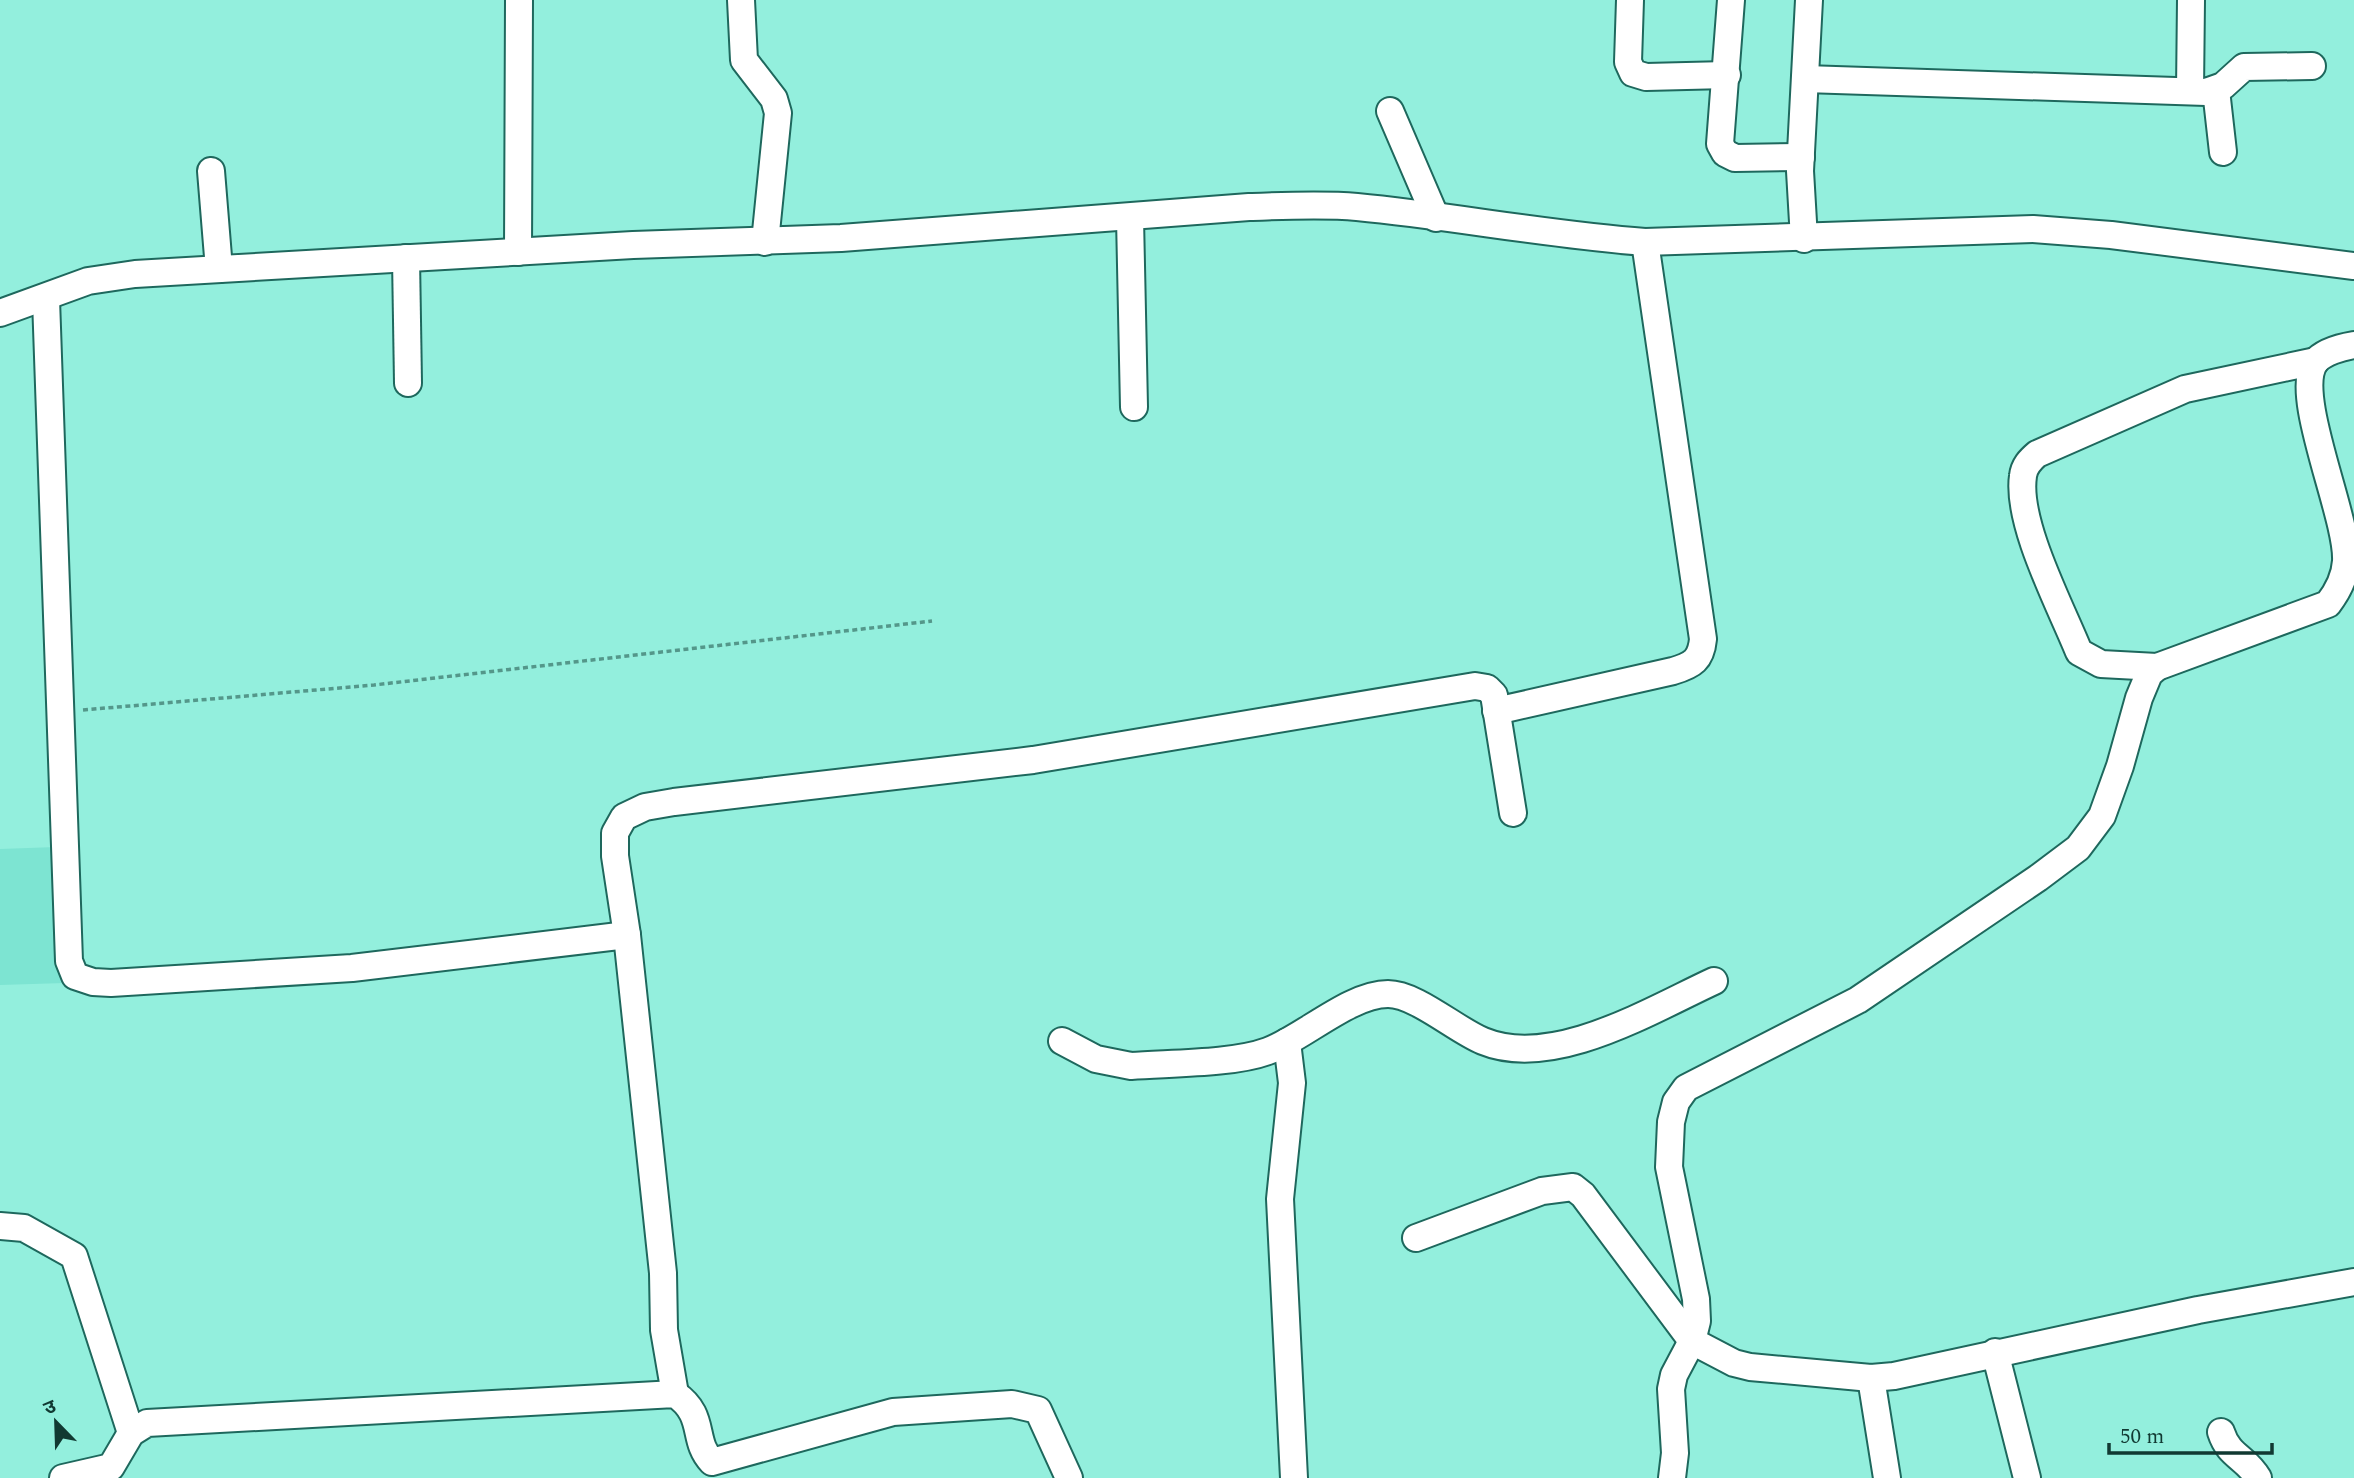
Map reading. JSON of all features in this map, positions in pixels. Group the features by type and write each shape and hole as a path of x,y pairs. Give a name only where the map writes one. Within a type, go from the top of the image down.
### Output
{"street":[{"path":"518,252 519,0"},
{"path":"741,0 744,60 774,99 778,113 765,242"},
{"path":"1630,0 1628,62 1633,73 1646,77 1727,75"},
{"path":"1731,0 1727,75 1719,131 1725,153 1735,158 1801,157"},
{"path":"1804,239 1801,157 1809,0"},
{"path":"2191,0 2203,91 2223,152"},
{"path":"1805,79 2203,91 2244,67 2312,65"},
{"path":"1390,111 1436,218"},
{"path":"211,171 219,270"},
{"path":"0,313 46,299 88,281 135,274 518,252 765,242 1130,218 1249,206 1357,208 1645,242 1804,239 2033,229 2111,234 2354,266"},
{"path":"1130,218 1134,407"},
{"path":"1496,711 1673,671 1693,665 1702,654 1703,639 1687,515 1645,242"},
{"path":"406,258 408,383"},
{"path":"46,299 69,961 75,976 93,982 111,983 352,968 627,935"},
{"path":"2157,667 2101,664 2079,652 2031,532 2024,506 2023,475 2027,463 2037,454 2185,389 2316,361 2327,354 2354,345"},
{"path":"1672,1478 1675,1453 1671,1388 1674,1375 1692,1341 1697,1321 1696,1299 1669,1167 1671,1122 1676,1102 1686,1088 1857,1000 2078,848 2102,816 2120,766 2138,698 2149,674 2157,667 2328,604 2341,586 2346,561 2343,531 2315,427 2310,392 2316,361"},
{"path":"675,1394 664,1330 663,1273 627,935 615,856 615,834 624,817 645,807 1033,760 1459,687 1488,688 1494,695 1513,813"},
{"path":"1062,1041 1096,1059 1131,1066 1253,1055 1287,1042 1314,1024 1369,998 1388,994 1406,998 1483,1041 1503,1047 1530,1048 1567,1043 1598,1034 1714,981"},
{"path":"1287,1042 1292,1083 1280,1199 1294,1478"},
{"path":"1416,1238 1542,1191 1573,1187 1583,1195 1692,1341 1734,1363 1750,1367 1871,1378 2198,1310 2354,1282"},
{"path":"0,1226 24,1228 74,1256 131,1433"},
{"path":"1995,1352 2027,1478"},
{"path":"1871,1378 1887,1478"},
{"path":"63,1478 111,1467 131,1433 147,1423 675,1394 691,1405 706,1455 712,1462 893,1412 1012,1405 1038,1410 1069,1478"},
{"path":"2221,1432 2230,1453 2250,1466 2258,1478"}],"path":[{"path":"60,712 374,685 932,621"}],"shaded area":[{"path":"56,847 65,983 0,985 0,849"}]}
